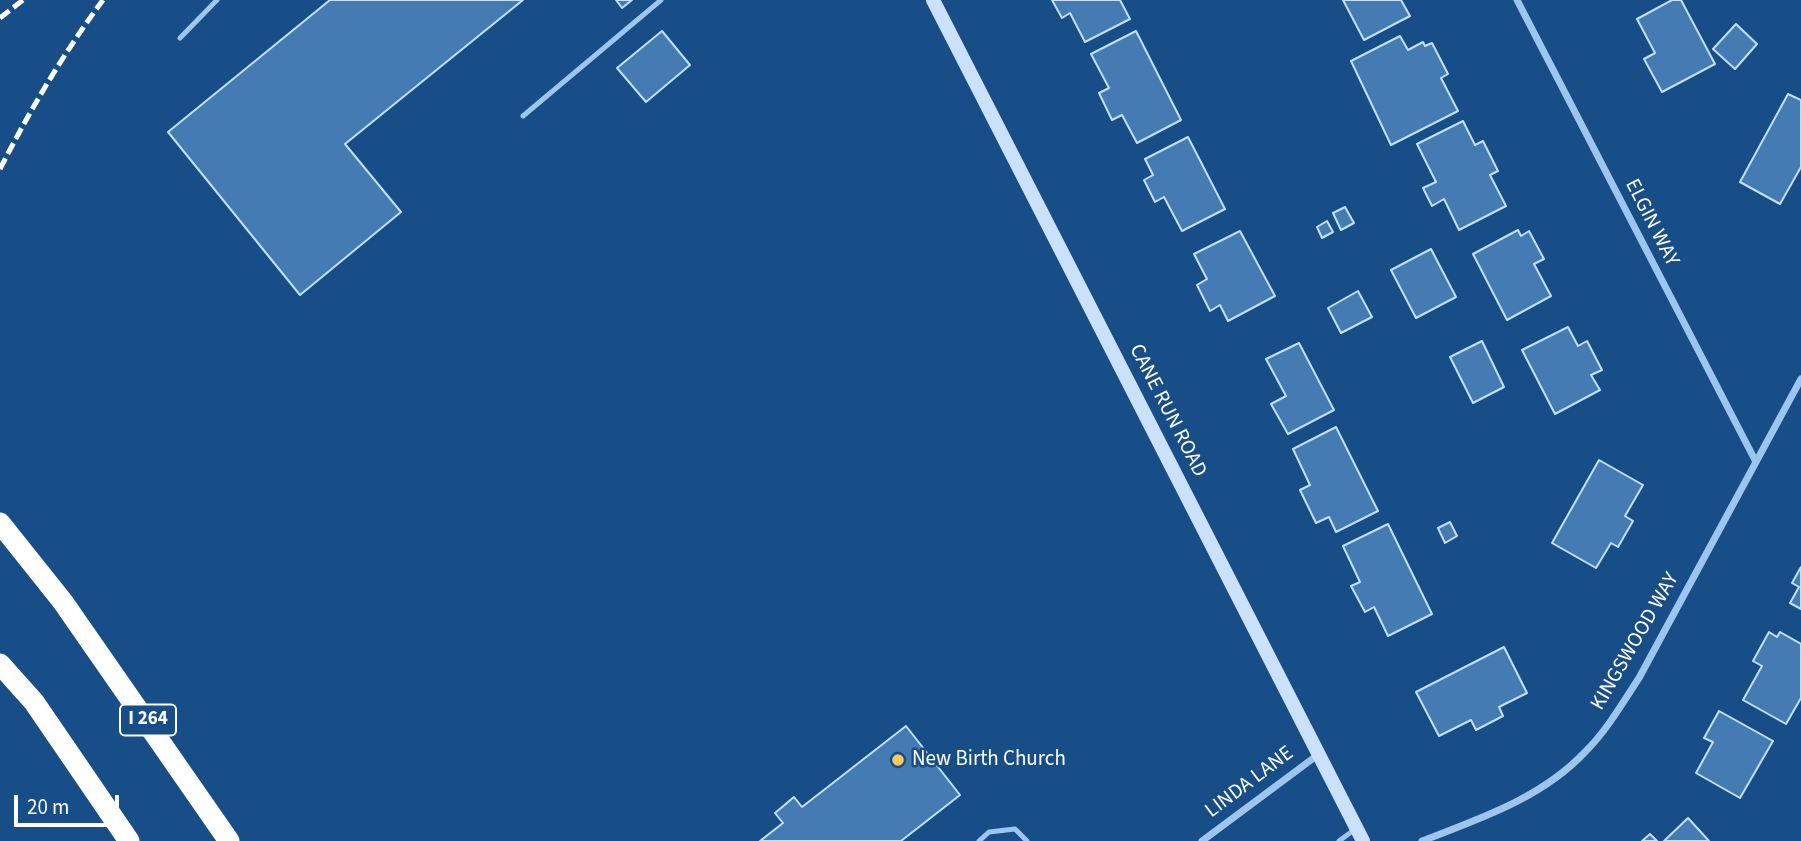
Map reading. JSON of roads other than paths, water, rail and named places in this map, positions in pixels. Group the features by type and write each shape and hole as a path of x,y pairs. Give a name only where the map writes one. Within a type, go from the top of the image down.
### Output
{"highway":[{"name":"I 264","path":"0,523 63,602 229,841"},
{"path":"0,664 34,702 129,841"}],"main road":[{"name":"CANE RUN ROAD","path":"933,0 1360,834"}],"street":[{"name":"ELGIN WAY","path":"1517,0 1756,462"},
{"name":"KINGSWOOD WAY","path":"1422,841 1488,815 1531,794 1584,753 1608,726 1639,678 1801,379"},
{"name":"LINDA LANE","path":"1202,841 1319,753"}],"lane":[{"path":"180,38 217,0"},
{"path":"523,116 661,0"},
{"path":"979,841 989,832 1015,829 1027,841"},
{"path":"1339,841 1360,834"}],"railway":[{"path":"0,18 23,0"},
{"path":"0,169 48,83 103,0"}],"place":[{"name":"New Birth Church","path":"898,760"}]}
